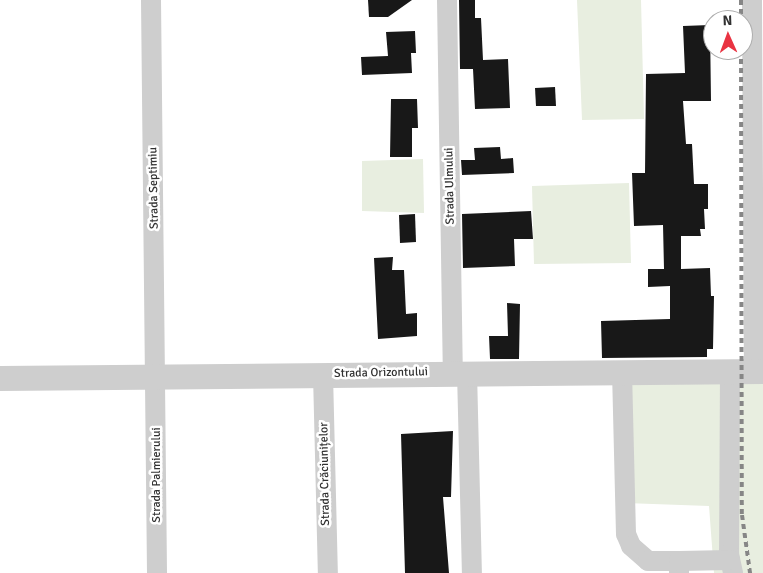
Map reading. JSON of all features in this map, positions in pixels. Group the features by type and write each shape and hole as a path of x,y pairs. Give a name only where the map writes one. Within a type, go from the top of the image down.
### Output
{"street":[{"name":"Strada Septimiu","path":"151,0 157,377"},
{"name":"Strada Ulmului","path":"447,0 460,372 472,573"},
{"path":"622,371 626,534 631,546 648,561 679,567 732,566 749,371 752,0"},
{"name":"Strada Orizontului","path":"0,378 460,372 749,371"},
{"name":"Strada Crăciunițelor","path":"323,374 328,573"},
{"name":"Strada Palmierului","path":"156,573 157,377"}],"shaded area":[{"path":"577,0 641,0 644,119 582,120"},
{"path":"423,159 424,213 362,211 362,161"},
{"path":"629,183 631,263 534,264 532,186"},
{"path":"624,381 763,381 763,573 714,573 709,506 625,503"}],"building":[{"path":"368,0 412,0 388,17 369,17"},
{"path":"459,0 475,0 475,18 481,18 483,60 508,59 510,108 475,109 473,69 460,69"},
{"path":"703,25 703,60 710,60 711,101 683,101 686,144 692,144 694,184 708,184 708,209 704,209 705,229 700,229 701,236 681,236 681,269 710,268 711,296 714,296 713,349 707,349 707,357 602,358 601,321 670,319 670,286 648,287 648,269 664,269 663,225 634,226 632,173 645,173 646,74 685,73 683,26"},
{"path":"415,31 416,53 411,53 412,73 362,75 361,57 388,56 386,32"},
{"path":"555,87 556,106 536,106 535,88"},
{"path":"391,99 417,99 418,128 412,128 412,157 390,157"},
{"path":"500,147 501,159 513,158 514,173 462,175 461,160 475,160 474,148"},
{"path":"531,211 533,239 514,239 515,266 463,268 462,214"},
{"path":"415,214 416,242 400,243 399,215"},
{"path":"393,257 392,270 404,270 406,314 417,313 417,336 378,339 374,258"},
{"path":"507,303 520,304 519,359 490,359 489,336 508,336"},
{"path":"453,431 451,497 443,497 449,573 405,573 401,434"}],"railway":[{"path":"741,0 741,10"},
{"path":"741,60 742,515 750,573"}]}
